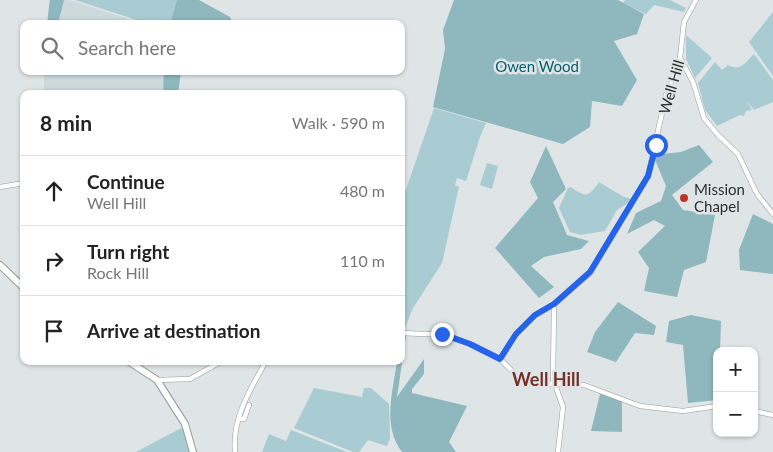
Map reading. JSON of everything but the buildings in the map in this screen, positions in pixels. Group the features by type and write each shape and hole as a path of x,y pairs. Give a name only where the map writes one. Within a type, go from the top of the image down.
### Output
{"street":[{"name":"Well Hill","path":"500,359 516,334 535,315 554,304 590,272 648,176 666,94 680,58 684,22 696,0"},
{"path":"680,58 693,82 704,118 738,154 757,194 773,214"},
{"path":"0,186 20,184"},
{"path":"0,265 20,284"},
{"path":"554,304 552,324 554,384 563,407 558,452"},
{"path":"405,333 447,335 486,350 500,359 520,380 532,383 584,385 640,406 683,411 713,407"},
{"path":"134,365 157,380 186,424 194,452"},
{"path":"157,380 190,379 215,365"},
{"path":"235,452 235,431 244,400 264,365"},
{"path":"238,419 244,419 249,405"},
{"path":"758,412 773,415"}],"shaded area":[{"path":"49,0 69,0 132,20 47,20"},
{"path":"75,0 177,0 171,20 137,20"},
{"path":"625,0 670,0 686,8 684,12 654,5 646,14 623,3"},
{"path":"773,12 773,76 749,42"},
{"path":"686,35 712,58 695,78 686,59"},
{"path":"754,54 773,80 773,102 754,110 747,101 752,110 746,111 744,116 740,115 717,126 705,110 698,83 715,62 722,70 728,65 739,67"},
{"path":"44,75 176,75 171,90 44,90"},
{"path":"434,108 486,123 466,181 457,178 455,185 459,187 442,263 413,308 405,328 405,192"},
{"path":"487,163 498,166 492,189 480,185"},
{"path":"599,182 624,197 632,199 617,210 605,231 580,235 570,232 559,208 568,188 571,187 580,193 587,194 593,191"},
{"path":"314,388 362,397 364,388 371,388 389,404 390,438 387,446 368,440 359,452 353,452 294,428"},
{"path":"183,427 189,452 136,452"},
{"path":"291,430 347,452 262,452 269,434 286,441"}],"green space":[{"path":"50,0 64,0 59,20 48,20"},
{"path":"177,0 199,0 230,17 231,20 171,20"},
{"name":"Owen Wood","path":"454,0 618,0 644,14 637,34 614,41 637,80 622,106 592,101 590,127 563,144 433,107 445,49 443,30"},
{"path":"164,75 180,75 179,90 163,90"},
{"path":"699,145 713,162 672,195 683,210 715,215 706,262 684,270 677,297 644,291 649,268 638,252 665,226 654,220 627,234 636,213 661,201 666,186 653,155 681,152"},
{"path":"546,146 566,189 553,202 567,235 589,241 581,249 544,257 531,266 554,287 539,298 495,248 538,198 530,182"},
{"path":"753,214 773,224 773,274 740,270 739,250"},
{"path":"618,302 656,326 654,335 635,333 616,362 587,352 595,332"},
{"path":"691,315 721,321 720,347 713,347 713,400 688,403 683,345 666,342 669,321"},
{"path":"424,359 424,374 412,389 412,393 467,406 449,442 456,452 402,452 392,431 390,408 396,365 402,365 397,397"},
{"path":"600,394 622,399 622,432 591,431"}],"place":[{"name":"Mission Chapel","path":"684,198"}],"district":[{"name":"Well Hill","path":"546,379"}],"route":[{"path":"442,334 486,350 500,359 516,334 535,315 554,304 590,272 648,176 656,145"}]}
